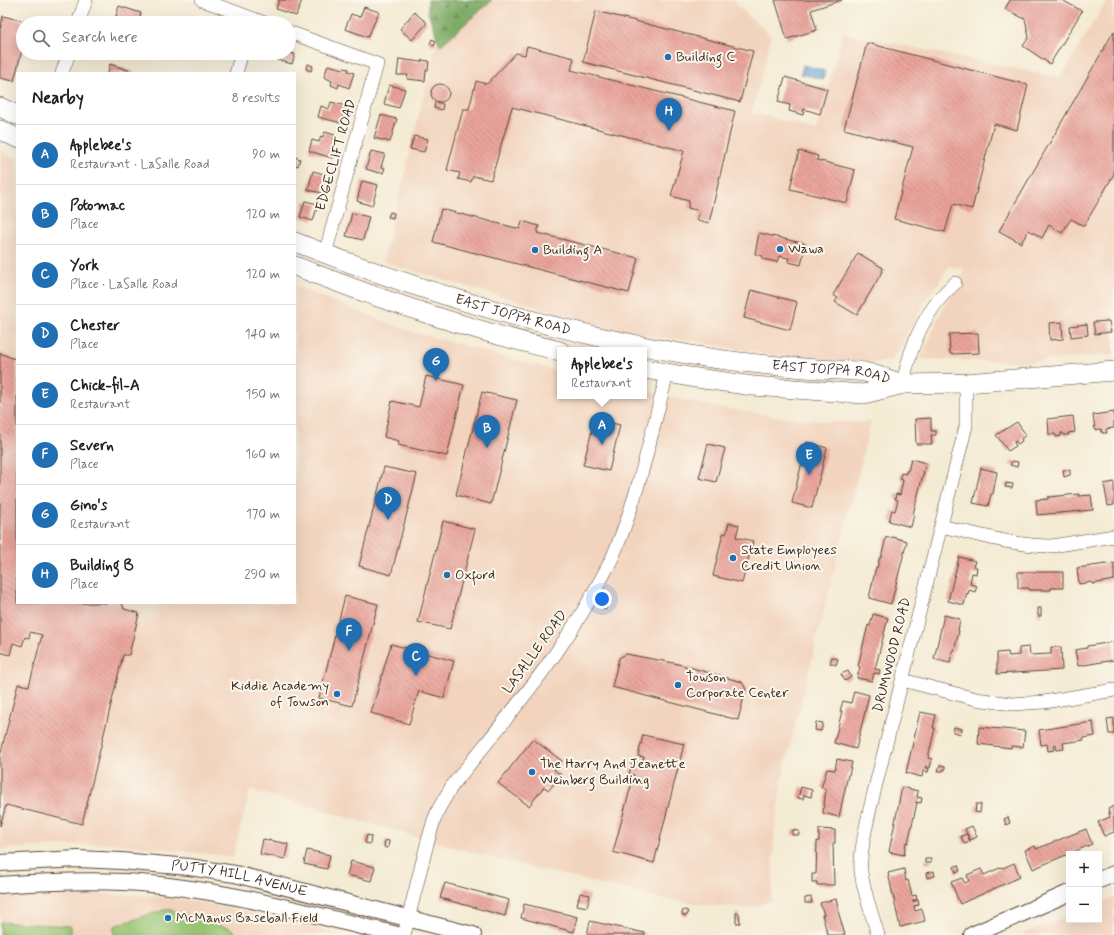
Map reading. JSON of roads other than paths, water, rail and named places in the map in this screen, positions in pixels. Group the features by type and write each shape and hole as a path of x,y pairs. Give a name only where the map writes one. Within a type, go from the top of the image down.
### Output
{"main road":[{"path":"0,107 16,115"},
{"path":"0,130 16,138"},
{"name":"EAST JOPPA ROAD","path":"296,242 412,285 474,305 551,326 673,352 773,365 865,372 903,384"},
{"name":"EAST JOPPA ROAD","path":"296,266 404,307 470,327 557,350"},
{"path":"404,307 412,285"},
{"path":"667,374 673,352"},
{"name":"EAST JOPPA ROAD","path":"647,370 667,374 753,386 864,394 903,384 966,383 1114,370"}],"street":[{"path":"80,16 86,0"},
{"path":"202,0 242,16"},
{"name":"EDGECLIFT ROAD","path":"296,35 377,64 325,254"},
{"path":"62,72 67,60"},
{"path":"236,72 240,60"},
{"path":"903,384 912,346 923,324 935,303 955,284"},
{"name":"LASALLE ROAD","path":"404,935 427,844 439,808 452,786 553,657 587,604 613,557 639,483 667,374"},
{"name":"DRUMWOOD ROAD","path":"878,935 863,884 861,863 874,792 966,426 966,383"},
{"path":"941,526 1014,543 1042,546 1052,546 1114,536"},
{"path":"902,680 976,699 1012,704 1044,702 1114,690"},
{"name":"PUTTY HILL AVENUE","path":"0,863 78,859 121,861 189,867 235,874 473,935"},
{"path":"1102,879 1114,874"},
{"name":"PUTTY HILL AVENUE","path":"0,885 86,881 155,885 254,900 397,935"},
{"path":"972,935 1066,894"}],"water":[{"path":"803,65 825,71 823,79 801,74"}],"place":[{"name":"Building C","path":"668,57"},
{"name":"Building B","path":"669,131"},
{"name":"Wawa","path":"780,249"},
{"name":"Building A","path":"535,250"},
{"name":"Gino's","path":"436,381"},
{"name":"Applebee's","path":"602,445"},
{"name":"Potomac","path":"487,448"},
{"name":"Chick-fil-A","path":"809,475"},
{"name":"Chester","path":"388,520"},
{"name":"State Employees Credit Union","path":"733,558"},
{"name":"Oxford","path":"447,575"},
{"name":"Severn","path":"349,651"},
{"name":"York","path":"416,676"},
{"name":"Towson Corporate Center","path":"678,685"},
{"name":"Kiddie Academy of Towson","path":"337,694"},
{"name":"The Harry And Jeanette Weinberg Building","path":"532,772"},
{"name":"McManus Baseball Field","path":"168,918"}]}
